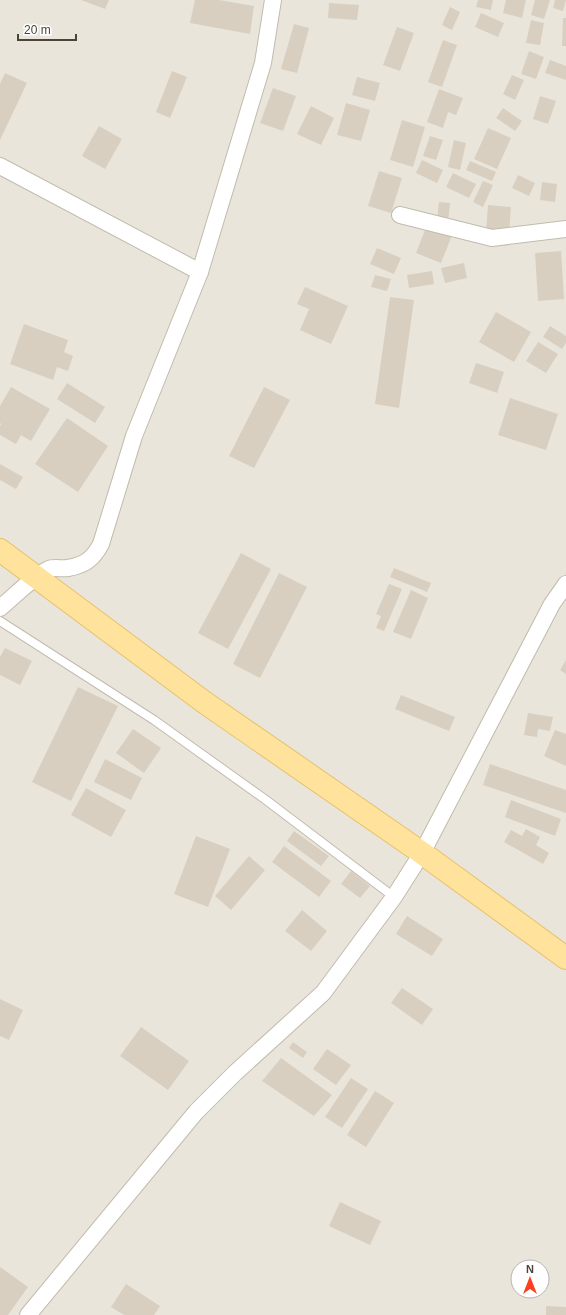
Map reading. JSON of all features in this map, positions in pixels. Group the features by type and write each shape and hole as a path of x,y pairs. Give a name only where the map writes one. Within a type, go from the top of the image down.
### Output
{"main road":[{"path":"0,550 204,702 422,853 566,958"}],"street":[{"path":"0,608 37,577 50,569 68,568 83,564 94,556 101,544 134,436 200,272 263,63 273,0"},
{"path":"0,166 200,272"},
{"path":"400,216 492,238 566,229"},
{"path":"28,1315 196,1112 235,1073 323,993 394,897 422,853 552,604 566,584"}],"lane":[{"path":"0,621 154,720 266,800 394,897"}],"shaded area":[{"path":"0,0 566,0 566,1315 0,1315"}],"building":[{"path":"81,0 109,0 105,9"},
{"path":"195,0 219,0 254,6 250,34 190,23"},
{"path":"478,0 493,0 491,10 476,7"},
{"path":"506,0 526,0 522,18 503,13"},
{"path":"535,0 550,0 544,19 531,15"},
{"path":"555,0 566,0 563,11 553,8"},
{"path":"329,3 359,5 357,20 328,18"},
{"path":"450,7 460,12 452,30 442,25"},
{"path":"481,13 504,23 498,37 475,27"},
{"path":"563,18 566,18 566,46 562,46"},
{"path":"531,20 544,23 540,45 526,43"},
{"path":"294,24 309,28 297,73 281,69"},
{"path":"397,27 414,33 400,71 383,65"},
{"path":"443,40 457,45 442,87 428,82"},
{"path":"529,51 544,57 536,79 521,74"},
{"path":"550,60 566,66 566,80 545,73"},
{"path":"172,71 187,77 170,118 156,112"},
{"path":"5,73 27,83 0,140 0,84"},
{"path":"512,75 524,80 515,100 503,94"},
{"path":"357,77 380,83 375,101 352,95"},
{"path":"273,88 296,96 283,131 260,123"},
{"path":"439,89 463,98 456,115 448,112 443,128 427,122"},
{"path":"540,96 556,101 548,124 533,119"},
{"path":"346,103 370,110 361,141 337,135"},
{"path":"311,106 334,118 321,145 297,134"},
{"path":"503,108 522,121 515,131 496,118"},
{"path":"402,120 425,127 413,167 390,160"},
{"path":"99,126 122,139 105,169 82,156"},
{"path":"488,128 511,138 497,169 474,159"},
{"path":"430,136 443,140 436,160 423,156"},
{"path":"454,140 466,143 460,170 448,167"},
{"path":"422,160 443,170 437,183 416,173"},
{"path":"470,161 496,172 492,181 466,170"},
{"path":"379,171 402,178 391,213 368,206"},
{"path":"453,173 476,184 469,198 446,187"},
{"path":"518,175 535,183 529,196 512,188"},
{"path":"483,181 493,185 483,207 473,202"},
{"path":"542,182 557,184 555,202 540,200"},
{"path":"439,202 450,203 448,222 437,221"},
{"path":"488,205 511,207 509,233 486,231"},
{"path":"427,225 452,235 441,263 416,253"},
{"path":"377,248 401,258 394,274 370,264"},
{"path":"561,251 564,299 538,301 535,253"},
{"path":"464,263 467,278 445,283 441,268"},
{"path":"432,271 434,284 409,288 407,275"},
{"path":"375,275 391,279 387,291 371,287"},
{"path":"305,287 348,306 331,344 300,330 309,309 297,304"},
{"path":"390,297 414,300 399,408 375,404"},
{"path":"496,312 531,332 514,362 479,342"},
{"path":"24,324 68,340 64,352 73,356 68,371 57,367 53,380 10,364"},
{"path":"550,326 566,336 566,343 562,349 543,337"},
{"path":"538,342 558,354 546,373 526,361"},
{"path":"476,363 504,372 497,393 469,383"},
{"path":"67,383 105,407 95,423 57,399"},
{"path":"11,387 50,409 31,441 21,435 16,444 0,435 0,406"},
{"path":"264,387 290,400 254,468 229,456"},
{"path":"510,398 558,414 546,450 498,435"},
{"path":"67,418 108,446 78,492 35,464"},
{"path":"0,464 23,477 16,489 0,480"},
{"path":"241,553 271,569 228,649 198,633"},
{"path":"394,568 431,583 427,592 390,577"},
{"path":"279,573 307,587 260,678 233,664"},
{"path":"389,584 402,589 384,631 376,628 381,616 376,614"},
{"path":"411,590 428,598 411,639 393,632"},
{"path":"5,648 32,661 20,685 0,675 0,657"},
{"path":"566,660 566,674 560,670"},
{"path":"78,687 118,706 71,801 32,782"},
{"path":"401,695 455,717 449,731 395,709"},
{"path":"528,713 553,717 550,731 538,729 537,737 524,735"},
{"path":"133,729 161,748 144,773 116,753"},
{"path":"555,730 566,734 566,766 544,756"},
{"path":"105,759 142,778 131,800 94,782"},
{"path":"490,764 566,790 566,813 483,785"},
{"path":"86,788 126,810 111,837 71,815"},
{"path":"511,800 561,819 555,836 505,817"},
{"path":"526,829 540,837 536,845 549,853 543,864 504,842 511,830 522,836"},
{"path":"294,831 329,856 321,866 287,841"},
{"path":"196,836 230,849 208,907 174,894"},
{"path":"284,846 331,881 319,897 272,862"},
{"path":"249,856 265,870 231,910 215,896"},
{"path":"351,871 370,886 360,898 341,884"},
{"path":"302,910 327,931 311,951 285,931"},
{"path":"407,916 443,939 432,956 396,934"},
{"path":"402,988 433,1009 422,1025 391,1003"},
{"path":"0,999 23,1010 9,1040 0,1036"},
{"path":"141,1027 189,1061 168,1090 120,1056"},
{"path":"293,1042 307,1052 303,1058 289,1048"},
{"path":"327,1049 351,1065 336,1085 313,1069"},
{"path":"281,1058 332,1095 314,1116 262,1081"},
{"path":"351,1078 368,1089 342,1128 325,1117"},
{"path":"375,1091 394,1103 366,1147 347,1135"},
{"path":"340,1202 381,1221 370,1245 329,1226"},
{"path":"0,1267 28,1287 8,1315 0,1315"},
{"path":"126,1284 160,1306 154,1315 124,1315 111,1307"},
{"path":"546,1306 566,1307 566,1315 546,1315"}]}
